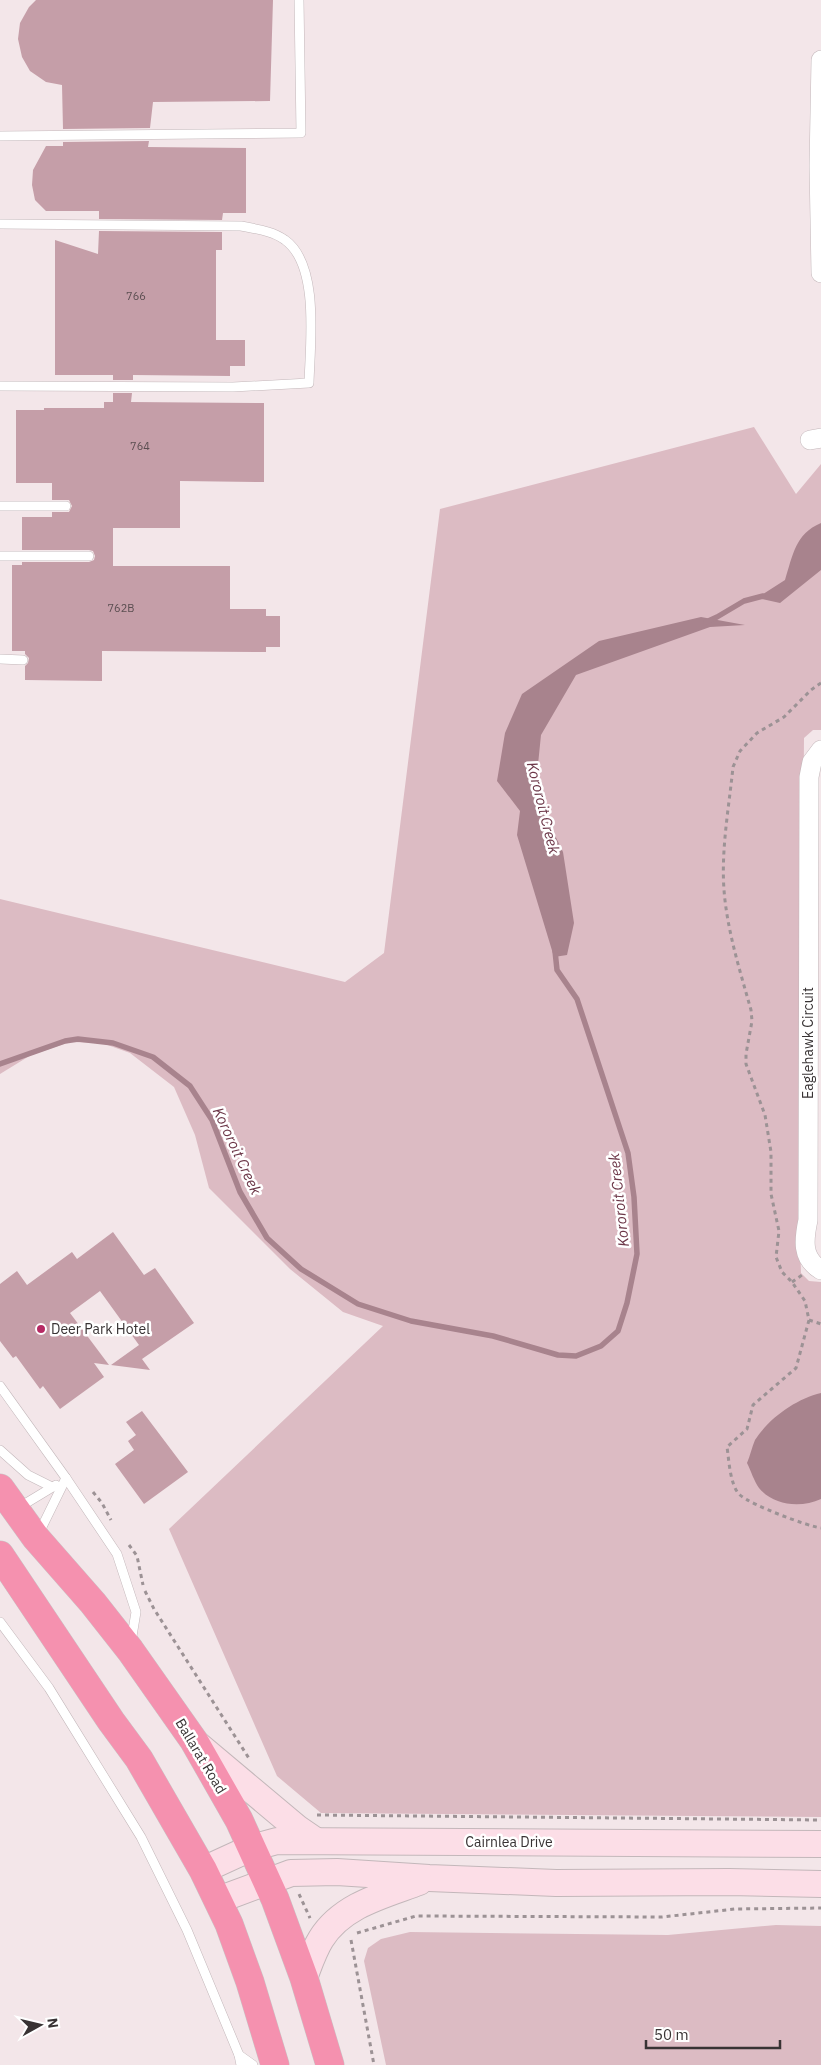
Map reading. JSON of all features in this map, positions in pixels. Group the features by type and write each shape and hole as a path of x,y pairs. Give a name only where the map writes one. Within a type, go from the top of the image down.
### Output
{"highway":[{"name":"Ballarat Road","path":"0,1488 8,1516 36,1538 93,1603 130,1650 194,1741 239,1820 275,1899 304,1978 330,2065"},
{"path":"0,1555 111,1721 140,1759 203,1870 218,1900 250,1982 275,2065"}],"street":[{"path":"821,60 821,273"},
{"name":"Eaglehawk Circuit","path":"821,750 812,762 809,777 808,1220 804,1236 808,1258 814,1266 821,1270"},
{"name":"Eaglehawk Circuit","path":"808,1220 813,1240 821,1253"},
{"path":"194,1741 297,1828 316,1841"},
{"name":"Cairnlea Drive","path":"203,1870 251,1848 277,1841 821,1844"},
{"path":"218,1900 291,1873 338,1872 556,1883 821,1884"},
{"path":"304,1978 320,1940 336,1921 348,1911 363,1903 429,1878"}],"lane":[{"path":"0,136 301,133 299,0"},
{"path":"0,224 241,226 262,230 285,240 299,255 306,272 310,291 310,383 233,387 0,386"},
{"path":"0,506 66,506"},
{"path":"0,556 90,556"},
{"path":"0,660 23,660"},
{"path":"0,1386 66,1478 117,1554 136,1612 130,1650"},
{"path":"0,1450 28,1475 52,1487"},
{"path":"8,1516 66,1478"},
{"path":"36,1538 66,1478"},
{"path":"0,1622 49,1688 136,1829 187,1930 239,2055 241,2065"},
{"path":"239,2055 253,2065"}],"path":[{"path":"821,683 811,690 784,717 757,733 736,758 733,767 723,868 724,891 730,930 751,1010 752,1021 746,1064 763,1108 771,1152 771,1194 779,1231 776,1257 782,1272 792,1282 805,1301 809,1320 796,1368 752,1405 747,1429 727,1447 731,1476 740,1495 774,1513 821,1528"},
{"path":"809,1320 821,1324"},
{"path":"374,2065 351,1940 356,1934 416,1916 662,1917 744,1909 821,1908"}],"shaded area":[{"path":"754,427 796,494 821,464 821,730 813,730 804,738 800,1239 801,1273 809,1281 821,1282 821,1817 321,1813 277,1776 169,1529 383,1326 343,1312 290,1269 209,1188 195,1135 174,1087 130,1053 102,1043 70,1042 31,1055 0,1074 0,899 345,982 384,953 440,509"},
{"path":"821,523 821,570 780,603 757,598 785,580 800,539"},
{"path":"701,617 745,625 710,627 576,675 541,735 535,794 563,852 574,923 567,955 554,957 517,835 520,811 497,781 505,733 522,694 599,641"},
{"path":"821,1393 821,1499 805,1504 788,1504 772,1499 759,1488 747,1463 755,1440 768,1424 784,1410 802,1400"},
{"path":"776,1925 821,1926 821,2065 386,2065 364,1961 368,1948 381,1939 410,1932 668,1935"}],"building":[{"path":"36,0 273,0 270,101 153,102 150,128 63,129 62,85 46,82 30,71 22,57 18,39 20,23 29,7"},
{"path":"149,141 148,147 246,148 246,213 223,213 222,220 99,219 99,211 46,211 35,200 32,185 33,170 46,146 63,146 63,142"},
{"path":"99,231 222,232 222,250 216,250 216,340 245,340 245,366 230,366 230,376 133,375 133,380 113,380 113,375 55,375 55,240 98,254"},
{"path":"113,393 132,393 131,402 264,403 264,482 180,481 180,528 113,528 113,566 230,566 230,609 266,609 266,616 280,616 280,647 266,647 266,652 102,651 102,681 25,680 25,666 29,658 25,651 12,651 12,565 22,565 22,562 89,562 94,560 95,556 93,551 89,550 22,550 22,517 52,517 52,512 69,512 72,506 69,500 52,500 52,483 16,483 16,410 104,408 104,402 113,402"},
{"path":"113,1232 144,1275 155,1268 194,1323 142,1359 150,1370 111,1365 139,1345 100,1291 70,1313 109,1365 94,1363 104,1377 60,1409 43,1386 40,1389 16,1356 13,1358 0,1341 0,1284 17,1271 27,1285 72,1252 77,1259"},
{"path":"142,1411 188,1472 144,1504 115,1464 134,1450 128,1441 136,1435 126,1422"}],"waterway":[{"name":"Kororoit Creek","path":"706,622 744,601 763,596"},
{"name":"Kororoit Creek","path":"0,1064 65,1041 78,1039 113,1043 153,1057 190,1086 212,1120 240,1192 267,1238 301,1269 358,1304 411,1321 493,1336 558,1355 576,1356 601,1346 618,1331 627,1303 637,1254 634,1197 628,1153 577,999 557,970 555,951"}],"place":[{"name":"Deer Park Hotel","path":"41,1329"}]}
